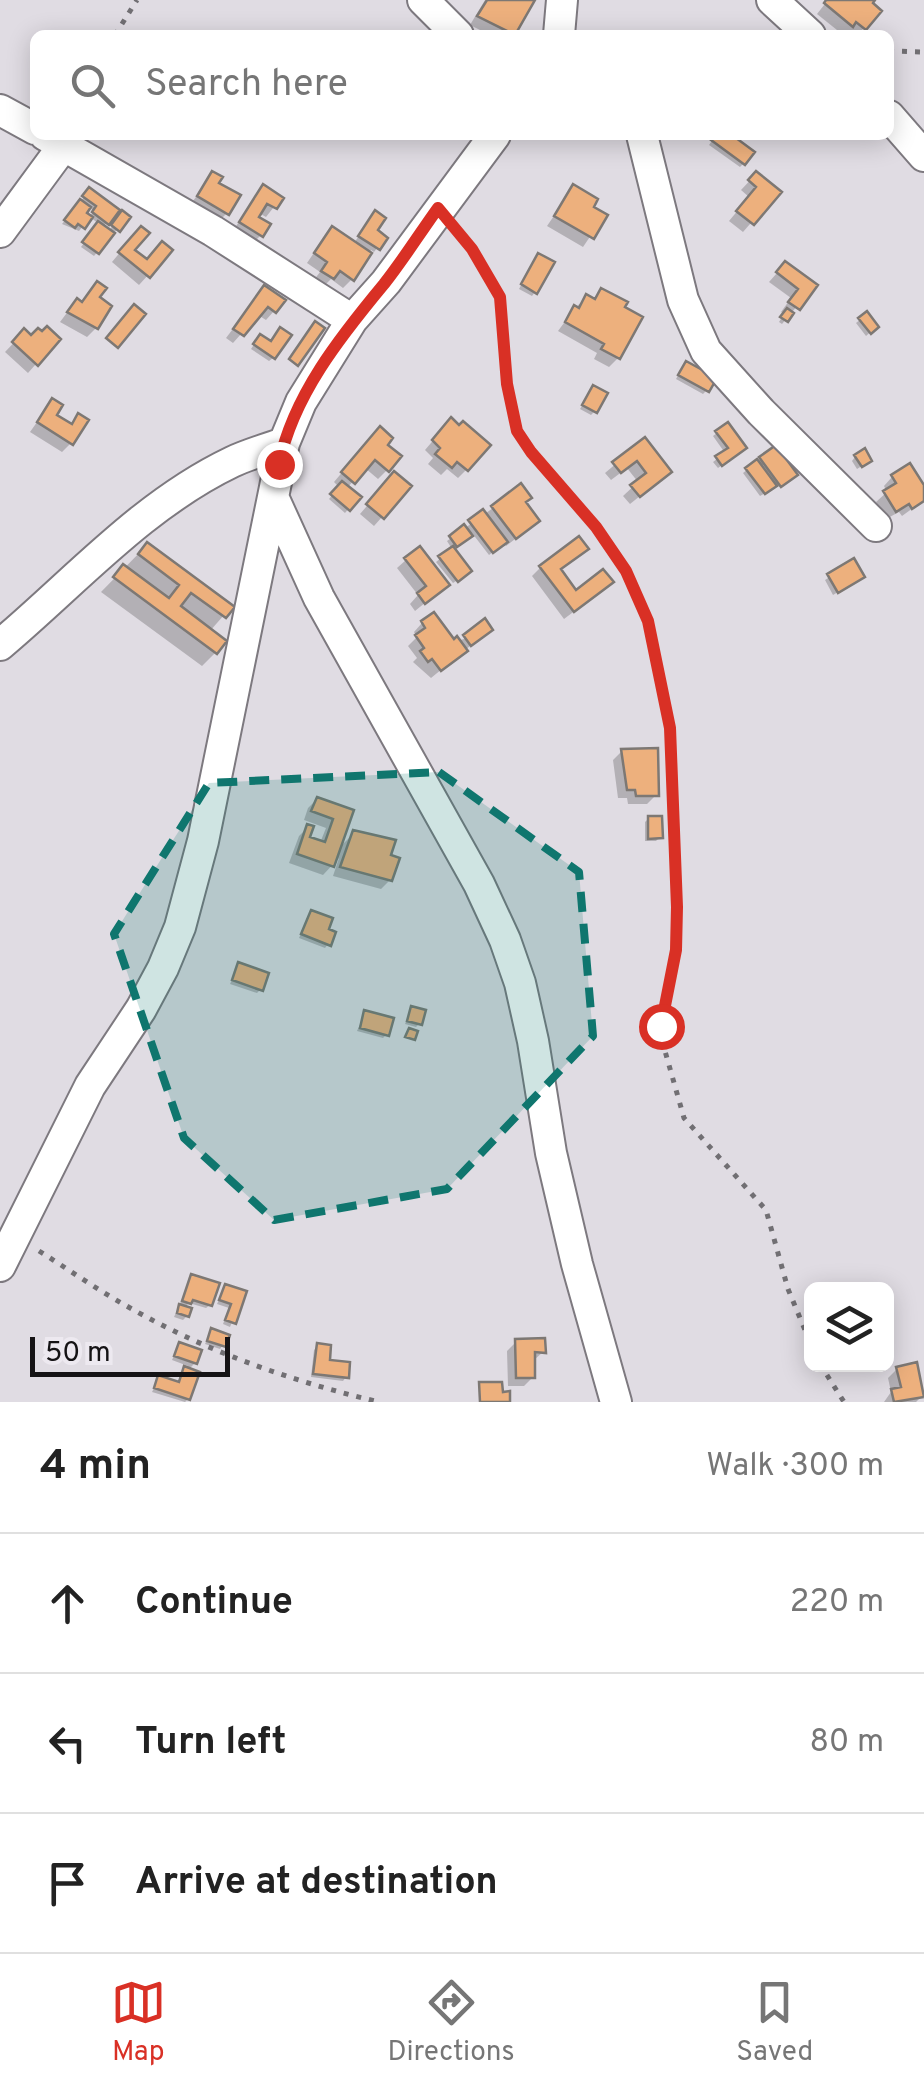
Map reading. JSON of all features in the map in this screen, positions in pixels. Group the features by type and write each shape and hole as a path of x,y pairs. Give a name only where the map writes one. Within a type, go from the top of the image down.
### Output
{"street":[{"path":"422,0 453,30"},
{"path":"559,30 562,0"},
{"path":"772,0 805,30"},
{"path":"0,110 30,126"},
{"path":"894,122 924,156"},
{"path":"0,232 54,140 213,231 352,320"},
{"path":"0,1266 90,1086 142,1009 180,926 203,841 284,443 301,402 352,320 386,282 491,140"},
{"path":"643,140 683,300 706,351 761,412 876,526"},
{"path":"0,644 135,525 201,479 234,461 284,443"},
{"path":"274,499 320,598 479,884 505,940 525,1002 577,1264 616,1402"}],"path":[{"path":"117,30 137,0"},
{"path":"894,51 924,52"},
{"path":"438,208 472,249 500,297 507,384 517,431 596,527 626,571 648,621 670,728 672,768 676,950 661,1026 665,1051 684,1118 766,1210 788,1290 804,1328"},
{"path":"16,1236 126,1306 234,1358 314,1386 379,1402"},
{"path":"825,1372 844,1402"}],"highlighted area":[{"path":"439,772 579,872 593,1036 447,1189 274,1220 184,1138 114,934 209,783"}],"building":[{"path":"487,0 535,0 518,30 505,30 477,16"},
{"path":"875,0 873,3 882,11 866,30 856,22 853,27 824,3"},
{"path":"711,140 739,140 755,152 745,165"},
{"path":"212,171 223,177 219,183 241,195 229,215 197,196"},
{"path":"756,171 782,192 754,225 736,211 756,187 748,180"},
{"path":"263,184 284,198 277,209 267,204 259,217 271,224 263,237 239,222"},
{"path":"573,184 598,199 594,207 608,215 594,239 554,216"},
{"path":"89,187 120,210 109,225 92,212 96,206 82,196"},
{"path":"80,199 91,207 87,213 93,217 85,229 78,224 75,228 64,220"},
{"path":"122,210 131,217 120,232 111,225"},
{"path":"375,210 386,218 378,230 388,238 380,250 358,236"},
{"path":"98,221 115,233 99,254 82,242"},
{"path":"141,226 150,233 135,250 147,259 162,241 173,250 150,278 118,252"},
{"path":"332,226 372,253 354,281 340,271 334,279 321,271 327,262 314,253"},
{"path":"538,253 555,262 537,294 521,284"},
{"path":"785,261 818,285 800,310 788,302 798,289 776,272"},
{"path":"97,281 107,288 100,297 112,306 98,329 67,312 77,298 82,302"},
{"path":"264,285 286,300 276,313 268,307 244,336 233,329"},
{"path":"601,288 628,302 625,307 643,317 620,359 601,349 604,344 565,322 574,305 579,308 586,294 595,299"},
{"path":"134,304 146,314 118,348 106,338"},
{"path":"787,308 794,313 788,322 780,317"},
{"path":"867,311 879,327 871,334 858,318"},
{"path":"315,321 325,328 298,366 289,359"},
{"path":"47,326 61,339 38,366 12,342 24,328 31,335"},
{"path":"280,327 292,335 275,359 253,344 260,334 271,341"},
{"path":"686,361 717,378 709,392 678,375"},
{"path":"593,385 608,393 597,413 582,405"},
{"path":"52,398 63,405 57,415 72,424 78,413 89,420 73,445 37,422"},
{"path":"451,417 459,425 463,421 491,445 468,471 457,462 452,468 435,454 440,448 432,440"},
{"path":"728,422 747,448 722,466 715,456 728,448 715,431"},
{"path":"380,426 393,438 388,445 402,456 389,472 375,460 355,484 341,472"},
{"path":"645,437 672,472 640,497 630,485 646,473 637,461 621,473 612,462"},
{"path":"776,445 798,475 781,487 759,457"},
{"path":"865,448 872,461 862,467 854,455"},
{"path":"757,459 777,486 765,494 745,468"},
{"path":"910,463 924,485 924,501 912,509 909,504 896,512 883,491 896,483 891,475"},
{"path":"394,471 412,486 384,519 366,504"},
{"path":"342,481 362,497 350,511 330,494"},
{"path":"521,483 532,498 526,502 540,521 516,539 491,506"},
{"path":"483,509 508,542 493,553 468,520"},
{"path":"464,524 473,536 457,547 449,536"},
{"path":"579,536 589,549 561,569 576,590 603,569 614,582 574,612 539,566"},
{"path":"147,542 235,607 226,618 191,593 181,606 227,641 217,654 113,577 123,564 169,598 179,585 138,554"},
{"path":"420,546 450,585 425,604 417,593 426,586 404,558"},
{"path":"453,546 472,571 458,582 438,556"},
{"path":"854,558 865,577 838,593 827,574"},
{"path":"434,612 468,651 441,671 420,651 424,648 415,635 425,628 421,621"},
{"path":"485,618 493,630 471,646 463,635"},
{"path":"658,748 659,796 636,796 635,790 627,790 621,749"},
{"path":"317,797 354,810 334,867 297,854 307,824 314,826 310,837 325,842 333,819 311,811"},
{"path":"648,816 662,816 663,838 648,839"},
{"path":"353,830 396,840 391,855 400,858 392,881 340,867"},
{"path":"311,910 333,918 329,929 336,932 331,946 301,934"},
{"path":"238,962 269,973 263,991 232,980"},
{"path":"411,1006 426,1010 422,1025 407,1021"},
{"path":"364,1010 394,1018 389,1036 360,1028"},
{"path":"409,1028 418,1031 415,1040 405,1037"},
{"path":"191,1274 220,1283 212,1306 182,1301"},
{"path":"225,1284 247,1291 236,1324 225,1320 231,1304 219,1300"},
{"path":"179,1304 192,1308 189,1317 177,1313"},
{"path":"211,1328 230,1335 226,1347 207,1341"},
{"path":"545,1338 546,1353 535,1352 535,1378 516,1378 515,1339"},
{"path":"179,1342 202,1350 197,1364 174,1356"},
{"path":"317,1343 331,1345 330,1360 350,1362 349,1378 313,1374"},
{"path":"917,1362 924,1397 894,1402 891,1389 901,1387 896,1367"},
{"path":"184,1366 200,1372 190,1400 154,1388 158,1375 179,1382"},
{"path":"479,1382 502,1382 503,1392 510,1391 510,1402 480,1402"}],"route":[{"path":"279,464 301,402 352,320 386,282 438,208 472,249 500,297 507,384 517,431 596,527 626,571 648,621 670,728 677,907 676,950 661,1026"}]}
